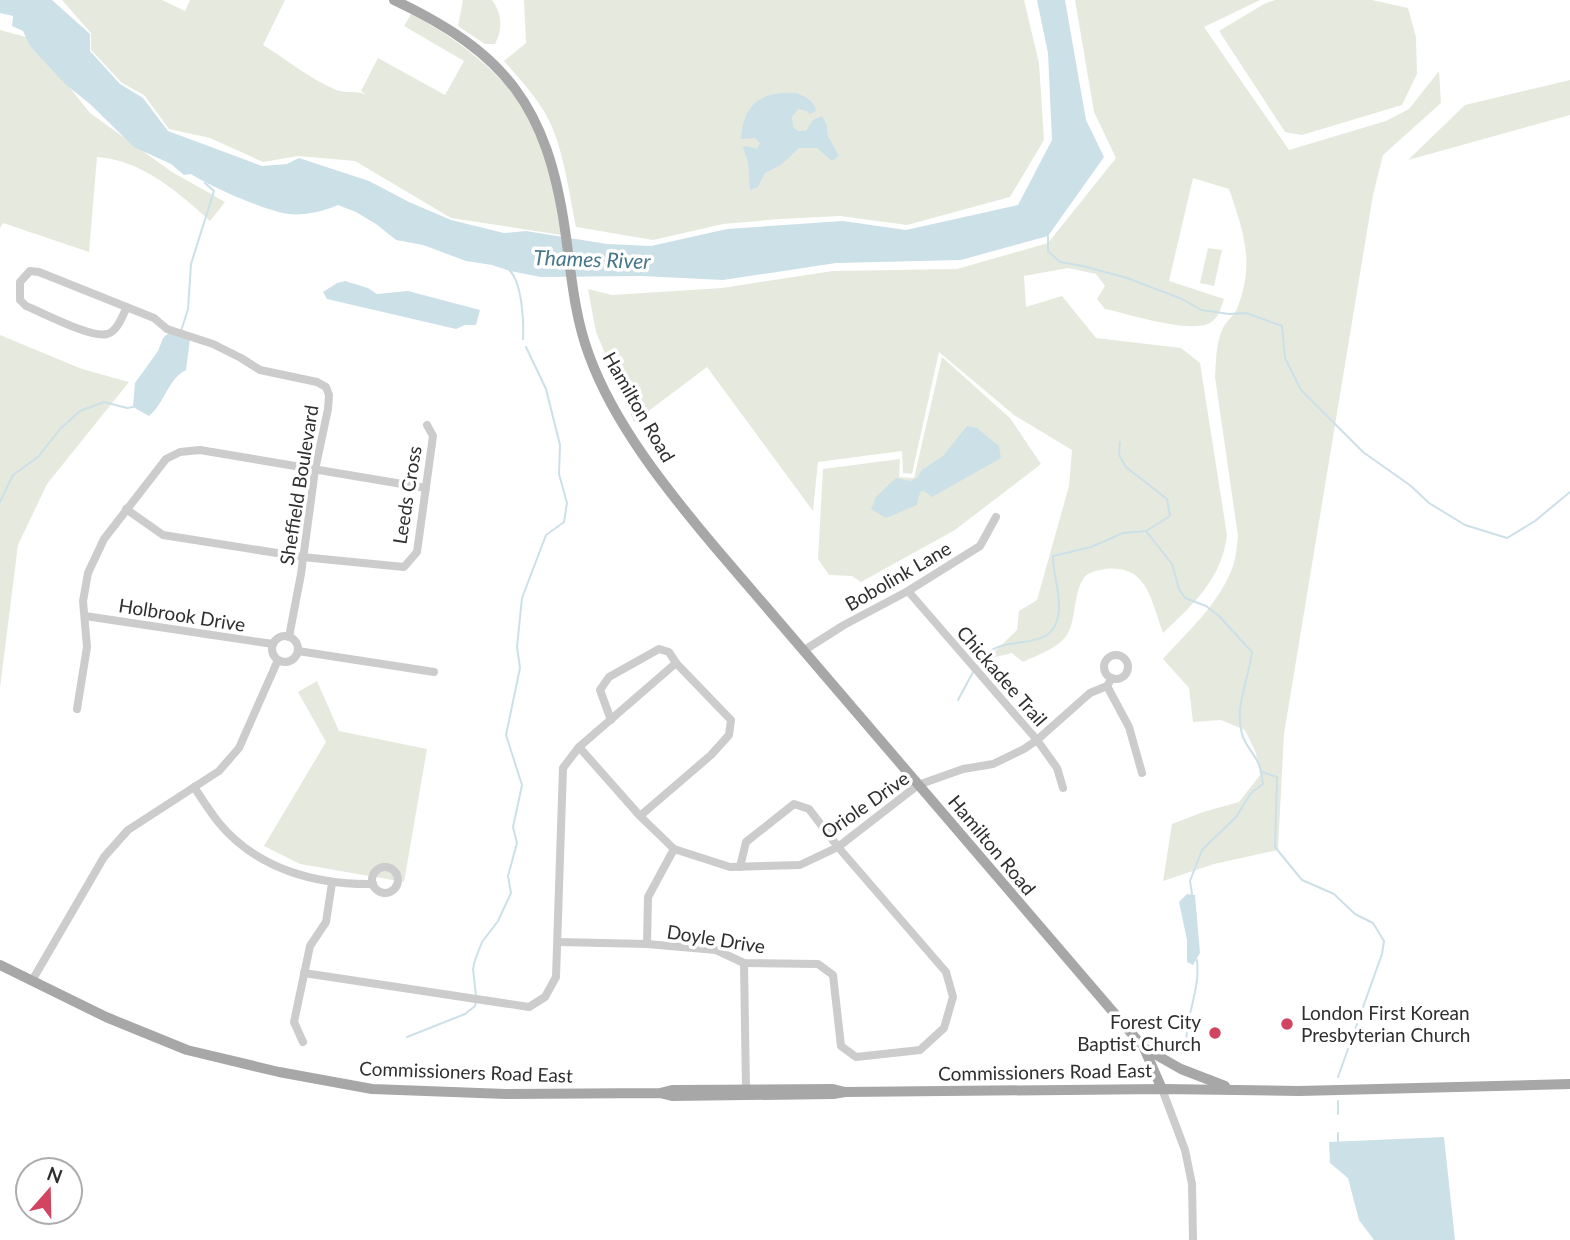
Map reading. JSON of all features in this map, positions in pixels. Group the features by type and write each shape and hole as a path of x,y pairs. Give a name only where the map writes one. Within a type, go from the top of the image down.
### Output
{"main road":[{"name":"Hamilton Road","path":"394,0 448,28 483,53 520,93 545,139 563,214 573,288 589,356 645,461 1144,1048 1162,1088"},
{"name":"Commissioners Road East","path":"0,965 106,1017 187,1050 372,1089 506,1094 833,1088 845,1092"},
{"path":"1144,1048 1181,1069 1233,1089"},
{"path":"1162,1088 1299,1091 1570,1084"},
{"name":"Commissioners Road East","path":"660,1093 672,1096 1162,1088"}],"street":[{"path":"30,271 39,272 127,307 116,329 107,334 92,332 26,306 20,300 20,282 30,271"},
{"name":"Sheffield Boulevard","path":"127,307 153,318 167,329 197,341 213,344 260,370 317,382 326,387 329,395 328,409 315,470 289,636"},
{"name":"Leeds Cross","path":"302,557 404,567 417,552 433,436 427,425"},
{"path":"77,709 87,647 83,601 88,573 104,539 166,459 180,452 200,450 426,488"},
{"path":"126,509 163,535 302,557"},
{"name":"Bobolink Lane","path":"803,650 908,591 979,546 996,517"},
{"name":"Chickadee Trail","path":"908,591 1037,740 1057,768 1063,788"},
{"name":"Holbrook Drive","path":"85,616 273,644"},
{"path":"289,636 295,640 298,651 292,660 278,660 272,651 273,644 281,637 289,636"},
{"path":"611,720 600,690 609,677 659,649 669,652 676,663 731,720 729,735 712,755 640,816"},
{"path":"298,651 434,672"},
{"path":"33,979 104,857 128,830 219,771 239,748 278,660"},
{"path":"304,973 530,1007 545,997 556,977 563,768 579,747 676,663"},
{"name":"Oriole Drive","path":"579,747 640,816 674,849 730,867 800,864 838,846 918,785 962,769 993,764 1037,740 1090,693 1110,682 1129,727 1142,773"},
{"path":"194,788 218,822 246,849 284,870 332,883 373,884"},
{"name":"Doyle Drive","path":"558,942 648,944 716,950 744,963 818,964 833,975 841,1046 856,1057 920,1050 943,1028 953,997 946,972 809,809 794,804 746,842 740,867"},
{"path":"648,944 648,897 674,849"},
{"path":"303,1042 294,1022 310,946 326,922 332,883"},
{"path":"744,963 746,1089"},
{"path":"1162,1088 1185,1150 1192,1184 1193,1240"}],"shaded area":[{"path":"62,0 162,0 185,11 190,0 285,0 263,45 325,85 339,91 366,95 361,91 378,58 445,95 464,61 404,26 411,14 469,51 517,100 544,150 561,235 451,218 355,161 298,156 263,162 210,138 169,129 144,95 122,83 91,50 91,33"},
{"path":"463,0 492,0 500,21 495,44 485,44 458,26"},
{"path":"524,0 1024,0 1039,63 1044,140 1010,197 907,225 840,216 780,219 723,224 653,240 576,227 552,127 537,101 504,61 526,43"},
{"path":"1075,0 1260,0 1204,27 1289,150 1386,121 1409,109 1439,71 1441,103 1383,155 1373,195 1284,734 1278,850 1214,864 1163,881 1172,824 1239,802 1260,775 1256,753 1245,730 1221,720 1193,722 1189,688 1163,659 1194,626 1222,590 1234,563 1238,536 1215,377 1221,333 1237,309 1246,275 1245,246 1229,189 1193,178 1169,281 1224,299 1218,315 1210,323 1200,326 1174,325 1105,309 1097,299 1105,286 1096,274 1068,268 1024,276 1026,307 1062,296 1096,338 1181,348 1200,363 1227,535 1213,577 1196,601 1163,633 1151,597 1139,579 1131,572 1105,569 1092,572 1084,578 1077,593 1070,628 1060,643 1023,662 1012,653 987,659 1017,630 1019,611 1037,600 1069,486 1072,450 1014,415 939,352 912,474 903,473 902,451 818,462 813,511 707,367 634,422 596,332 588,289 612,295 722,288 833,271 957,269 1048,243 1116,158 1094,112"},
{"path":"1275,0 1372,0 1408,8 1416,37 1417,74 1402,105 1302,135 1285,132 1219,31"},
{"path":"0,30 30,38 90,113 172,172 225,202 210,221 172,189 144,171 113,159 97,157 89,252 3,223 0,228"},
{"path":"1570,80 1570,115 1408,160 1465,105"},
{"path":"1208,248 1222,250 1214,286 1200,283"},
{"path":"0,335 82,369 129,382 47,484 18,545 0,688"},
{"path":"942,357 1010,418 1041,464 955,530 861,582 852,576 829,575 818,559 823,469 900,459 899,477 914,478"},
{"path":"317,681 339,731 427,749 404,882 300,864 264,846 326,742 298,692"}],"water":[{"name":"Thames River","path":"0,0 52,0 90,34 90,51 120,84 143,98 168,131 262,166 287,164 299,158 369,181 451,220 504,233 526,231 607,244 651,246 727,229 843,221 906,230 1018,205 1052,140 1048,53 1037,0 1065,0 1086,120 1104,157 1048,236 961,260 836,263 723,280 641,276 541,277 466,261 423,245 396,240 376,224 338,205 314,212 289,214 239,198 191,174 184,175 171,164 134,147 65,84 30,46 23,31 12,26 13,16 0,13"},
{"path":"796,93 812,102 816,111 810,114 798,109 792,117 793,127 798,131 806,131 813,120 822,116 828,136 839,156 832,161 817,148 799,148 781,165 765,173 758,187 750,190 748,162 743,147 757,149 760,143 755,138 741,139 746,117 756,102 764,97"},
{"path":"345,281 368,288 377,294 408,291 480,310 476,325 465,325 456,329 327,299 323,292"},
{"path":"171,331 190,339 186,370 174,380 149,416 133,407 135,383 158,351 163,338"},
{"path":"967,426 977,428 999,446 1001,458 932,497 924,491 920,492 917,505 886,518 871,509 876,497 896,478 910,481 917,478 922,470 943,456"},
{"path":"1187,894 1195,895 1200,953 1193,965 1187,962 1187,940 1179,902"},
{"path":"1444,1137 1455,1240 1374,1240 1359,1220 1348,1178 1330,1163 1329,1142"}],"waterway":[{"path":"181,331 188,309 191,264 214,191 205,183"},
{"path":"1048,236 1048,251 1060,262 1127,278 1182,299 1201,310 1229,314 1246,313 1282,326 1285,358 1301,390 1363,452 1411,486 1429,503 1465,525 1507,538 1535,521 1570,492"},
{"path":"510,271 520,294 523,339"},
{"path":"476,996 473,969 475,960 482,942 498,921 511,893 508,876 517,843 513,827 522,785 506,735 520,668 517,647 522,598 546,535 564,522 567,503 559,474 560,445 546,389 526,347"},
{"path":"0,502 13,475 38,457 60,429 80,411 104,402 133,407"},
{"path":"979,665 989,652 999,647 1032,641 1050,633 1056,624 1059,610 1053,556 1091,547 1123,533 1146,531 1170,516 1167,499 1126,467 1119,455 1120,442"},
{"path":"1146,531 1172,564 1179,589 1185,598 1206,606 1219,616 1252,652 1241,703 1240,724 1243,738 1260,767 1263,784 1251,793 1236,817 1202,850 1190,881 1192,894"},
{"path":"958,700 973,672"},
{"path":"1262,772 1277,777 1275,847 1302,880 1334,894 1355,914 1373,923 1384,941 1382,954 1338,1077"},
{"path":"1182,1053 1185,1049 1196,985 1197,960"},
{"path":"407,1037 465,1014 476,1002"},
{"path":"1338,1101 1338,1114"},
{"path":"1338,1133 1338,1141"}],"place":[{"name":"London First Korean Presbyterian Church","path":"1287,1024"},
{"name":"Forest City Baptist Church","path":"1215,1033"}]}
